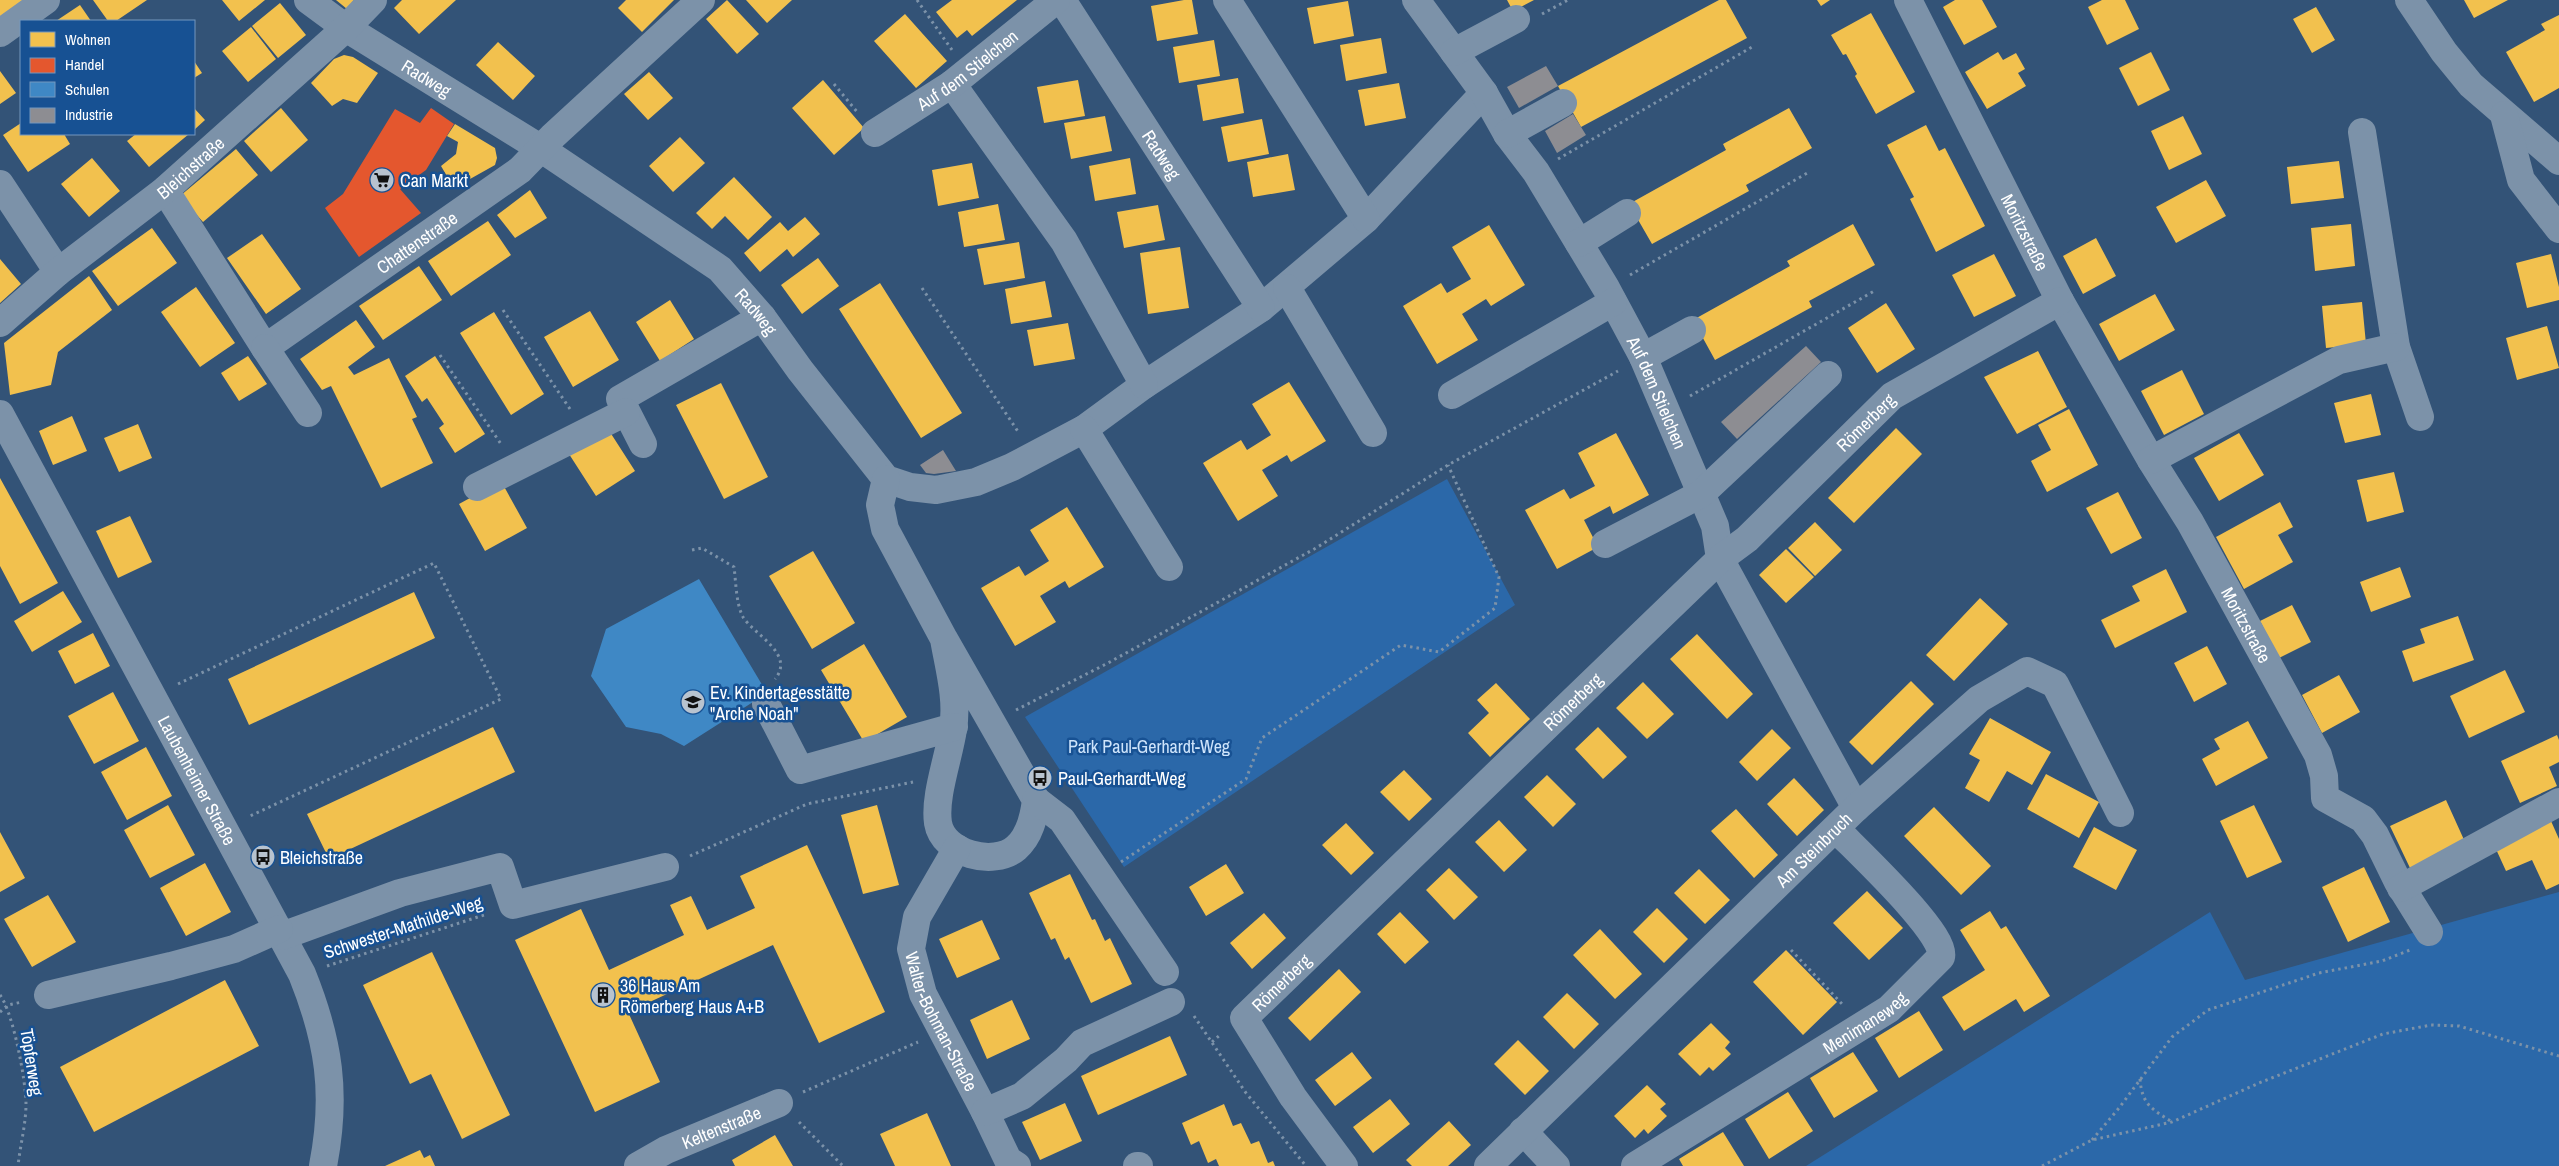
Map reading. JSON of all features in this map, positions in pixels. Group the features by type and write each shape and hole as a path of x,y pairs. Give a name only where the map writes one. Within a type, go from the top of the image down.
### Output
{"street":[{"path":"0,32 46,0"},
{"name":"Radweg","path":"308,0 346,28 540,148 720,269 762,317 800,370 886,479"},
{"name":"Bleichstraße","path":"0,323 58,272 165,190 346,28 373,0"},
{"name":"Chattenstraße","path":"265,348 520,170 540,148 701,0"},
{"name":"Auf dem Stielchen","path":"875,133 959,77 1056,0"},
{"name":"Radweg","path":"1062,0 1261,308"},
{"path":"1226,0 1366,219"},
{"name":"Auf dem Stielchen","path":"1416,0 1484,93 1507,134 1536,172 1610,295 1643,357 1715,526 1720,559 1856,808"},
{"name":"Moritzstraße","path":"1908,0 2060,301 2150,460 2190,522 2318,755 2324,776 2325,798 2363,819 2375,834 2401,888"},
{"path":"2409,0 2444,52 2471,85 2559,161"},
{"path":"1454,52 1516,19"},
{"path":"959,77 1064,241 1144,385"},
{"path":"1165,972 1062,820 1041,804 991,723 885,529 880,505 886,479 910,488 936,490 976,482 1034,456 1084,429 1144,385 1261,308 1287,288 1366,219 1484,93"},
{"path":"1507,134 1564,103"},
{"path":"2504,115 2521,180 2559,229"},
{"path":"2362,132 2396,347 2420,417"},
{"path":"0,184 58,272"},
{"path":"165,190 308,413"},
{"path":"1579,243 1627,213"},
{"path":"1287,288 1373,433"},
{"path":"1452,395 1610,295"},
{"name":"Römerberg","path":"1344,1166 1293,1097 1244,1018 1720,559 1747,539 1892,396 2060,301"},
{"path":"477,487 623,405 762,317"},
{"path":"1643,357 1692,330"},
{"path":"2150,460 2339,360 2396,347"},
{"path":"1606,544 1701,494 1828,375"},
{"path":"508,454 578,420 623,405"},
{"path":"623,405 643,444"},
{"name":"Laubenheimer Straße","path":"0,414 302,974 319,1015 330,1075 328,1140 323,1166"},
{"path":"1084,429 1169,567"},
{"path":"944,639 954,694 954,727 944,776 938,823 944,836 956,848 972,855 985,857 1008,854 1018,846 1027,833 1041,804"},
{"name":"Am Steinbruch","path":"1488,1166 1856,808 1979,699 2027,672 2054,684 2120,813"},
{"path":"766,704 800,770 954,727"},
{"path":"2430,932 2401,888 2559,802"},
{"name":"Menimaneweg","path":"1636,1166 1889,1009 1938,961 1942,948 1922,918 1836,829"},
{"name":"Walter-Bohman-Straße","path":"956,848 917,917 911,949 923,994 1008,1160 1017,1166"},
{"path":"48,995 234,949 280,932 400,894 500,867 513,905 664,867"},
{"name":"Walter-Bohman-Straße","path":"985,1112 1022,1096 1066,1060 1082,1043 1181,1007"},
{"name":"Keltenstraße","path":"638,1166 666,1150 779,1103"},
{"path":"1523,1131 1556,1166"}],"path":[{"path":"918,0 959,77"},
{"path":"1536,172 1752,47"},
{"path":"834,84 875,133"},
{"path":"1610,295 1809,172"},
{"path":"922,288 1034,456"},
{"path":"1665,410 1876,290"},
{"path":"503,310 578,420"},
{"path":"440,355 508,454"},
{"path":"991,723 1108,663 1316,548 1448,465 1643,357"},
{"path":"1099,876 1246,779 1262,738 1401,645 1439,652 1495,608 1499,577 1448,465"},
{"path":"692,550 702,548 734,567 742,615 752,630 767,639 777,655 780,665 778,675 772,683 766,704"},
{"path":"152,696 434,564 502,699 223,828"},
{"path":"664,867 807,804 944,776"},
{"name":"Schwester-Mathilde-Weg","path":"302,974 513,905"},
{"path":"2092,1140 2120,1108 2140,1078 2172,1037 2208,1010 2319,973 2382,960 2434,940 2430,932"},
{"path":"1791,950 1862,1026"},
{"name":"Töpferweg","path":"0,995 8,1005 26,1104 18,1166"},
{"path":"0,1012 8,1005"},
{"path":"1181,1007 1246,1093 1306,1166"},
{"path":"2042,1166 2092,1140 2172,1122 2259,1083 2383,1034 2431,1026 2459,1026 2559,1056"},
{"path":"843,1166 779,1103 942,1031"},
{"path":"2140,1078 2141,1093 2148,1106 2172,1122"}],"green space":[{"name":"Park Paul-Gerhardt-Weg","path":"1447,479 1515,605 1124,867 1025,717"},
{"path":"2559,892 2559,1166 1806,1166 2210,912 2245,980"}],"building: Wohnen":[{"path":"0,0 30,0 0,23"},
{"path":"93,0 147,0 117,20 107,20"},
{"path":"222,0 265,0 239,21"},
{"path":"336,0 354,0 347,9"},
{"path":"402,0 456,0 419,34 394,8"},
{"path":"626,0 674,0 642,32 618,8"},
{"path":"727,0 759,34 737,54 706,19"},
{"path":"746,0 792,0 767,23"},
{"path":"952,0 1017,0 972,36 967,30 957,38 936,12"},
{"path":"1192,0 1198,34 1157,41 1151,6"},
{"path":"1507,0 1534,0 1513,11"},
{"path":"1719,0 1726,0 1747,38 1581,127 1558,86"},
{"path":"1817,0 1830,0 1821,6"},
{"path":"1955,0 1982,0 1997,27 1964,45 1943,7"},
{"path":"2102,0 2125,0 2139,29 2107,45 2088,7"},
{"path":"2464,0 2508,0 2474,18"},
{"path":"1348,1 1354,36 1314,44 1307,8"},
{"path":"280,3 306,35 278,58 252,26"},
{"path":"80,5 90,20 58,20"},
{"path":"2316,7 2335,40 2312,53 2293,19"},
{"path":"1871,13 1915,92 1876,114 1855,76 1857,74 1846,54 1843,55 1831,35"},
{"path":"905,14 947,61 916,88 874,41"},
{"path":"2559,15 2559,88 2534,102 2506,52 2545,30 2541,24"},
{"path":"251,27 276,59 248,82 222,51"},
{"path":"1381,38 1387,73 1346,81 1340,45"},
{"path":"1214,40 1220,76 1179,83 1173,47"},
{"path":"498,42 535,76 513,100 476,65"},
{"path":"1998,52 2003,60 2016,53 2025,69 2018,73 2026,86 1987,109 1965,72"},
{"path":"2151,52 2170,90 2138,106 2119,68"},
{"path":"344,55 353,57 378,73 357,103 343,99 332,106 311,83 334,59"},
{"path":"195,62 202,73 195,77"},
{"path":"0,71 16,93 0,104"},
{"path":"649,72 673,98 648,120 624,94"},
{"path":"1238,78 1244,113 1203,121 1197,85"},
{"path":"823,80 864,128 834,155 792,108"},
{"path":"1078,80 1085,116 1044,123 1037,87"},
{"path":"1399,83 1406,118 1365,126 1358,90"},
{"path":"281,108 308,140 271,172 244,141"},
{"path":"1789,108 1812,148 1746,185 1749,191 1652,244 1629,204 1726,150 1723,144"},
{"path":"195,109 205,120 195,129"},
{"path":"1105,116 1112,151 1071,159 1064,123"},
{"path":"2183,116 2202,154 2169,170 2151,131"},
{"path":"1262,119 1269,154 1228,162 1221,127"},
{"path":"20,124 20,135 65,135 70,144 28,172 3,135"},
{"path":"455,124 495,148 497,158 495,165 454,188 441,166 456,154 458,142 447,136"},
{"path":"1926,125 1939,151 1945,148 1985,226 1936,252 1910,199 1914,197 1887,145"},
{"path":"135,135 188,135 149,167 127,141"},
{"path":"680,137 705,163 673,192 649,166"},
{"path":"236,149 258,175 203,222 180,196"},
{"path":"1288,154 1295,190 1253,197 1247,162"},
{"path":"92,158 120,191 89,217 61,184"},
{"path":"1130,158 1136,194 1095,201 1089,166"},
{"path":"2339,161 2344,198 2291,204 2287,167"},
{"path":"972,163 979,198 938,206 932,170"},
{"path":"734,177 772,217 748,240 725,216 712,229 696,213"},
{"path":"2206,180 2226,216 2176,243 2156,207"},
{"path":"530,190 547,218 515,238 497,215"},
{"path":"998,204 1005,240 964,247 958,212"},
{"path":"1158,205 1165,240 1124,248 1117,212"},
{"path":"805,217 820,234 793,257 787,249 760,272 744,253 780,222 788,231"},
{"path":"488,221 511,255 451,296 428,261"},
{"path":"1853,224 1875,265 1809,301 1812,307 1715,360 1693,320 1790,266 1787,261"},
{"path":"2351,224 2355,266 2315,271 2311,228"},
{"path":"1489,225 1525,285 1491,306 1486,299 1462,314 1478,340 1437,364 1403,306 1441,283 1447,293 1471,279 1452,247"},
{"path":"152,228 177,263 118,306 92,271"},
{"path":"262,234 301,289 266,314 227,258"},
{"path":"2096,238 2116,276 2083,294 2063,256"},
{"path":"1019,242 1025,278 984,285 977,249"},
{"path":"1180,247 1189,308 1148,314 1140,253"},
{"path":"1994,254 2016,296 1974,317 1952,275"},
{"path":"2551,254 2559,287 2559,300 2527,308 2516,263"},
{"path":"818,258 839,286 802,314 781,285"},
{"path":"0,259 21,284 0,303"},
{"path":"419,266 442,300 383,340 359,306"},
{"path":"89,276 112,310 58,352 51,385 10,395 4,343"},
{"path":"1045,281 1052,317 1011,324 1005,289"},
{"path":"880,283 962,413 921,438 839,309"},
{"path":"196,287 235,343 200,367 161,312"},
{"path":"2155,294 2175,330 2119,361 2099,324"},
{"path":"670,300 694,339 660,361 636,322"},
{"path":"2362,302 2366,344 2326,348 2322,306"},
{"path":"1886,303 1915,349 1877,373 1848,328"},
{"path":"590,311 619,360 573,387 544,337"},
{"path":"494,312 544,394 511,415 460,333"},
{"path":"356,320 375,347 348,367 354,375 389,358 417,417 412,419 433,463 381,488 331,386 322,390 300,359"},
{"path":"1068,323 1075,359 1034,366 1027,330"},
{"path":"2547,326 2559,368 2517,380 2506,338"},
{"path":"2038,351 2067,407 2017,434 1984,377"},
{"path":"248,356 267,384 239,401 221,373"},
{"path":"435,356 485,434 455,453 439,428 444,424 427,398 422,402 405,376"},
{"path":"2182,370 2204,414 2164,435 2141,391"},
{"path":"1289,382 1326,441 1291,462 1287,455 1262,470 1278,496 1238,521 1203,463 1241,440 1247,450 1271,435 1252,404"},
{"path":"721,383 768,477 724,499 676,405"},
{"path":"2371,394 2381,435 2345,443 2334,403"},
{"path":"2069,409 2098,465 2047,492 2031,461 2051,450 2038,425"},
{"path":"72,416 87,451 53,465 39,431"},
{"path":"138,424 152,458 119,472 104,438"},
{"path":"1896,428 1922,454 1854,523 1828,498"},
{"path":"608,429 635,471 596,496 569,454"},
{"path":"1616,433 1649,495 1613,514 1610,506 1584,520 1598,547 1557,569 1525,510 1564,489 1570,499 1595,486 1578,453"},
{"path":"2239,433 2264,475 2219,501 2194,458"},
{"path":"2394,472 2404,512 2367,522 2357,480"},
{"path":"0,478 58,583 20,604 0,566"},
{"path":"501,481 527,528 485,551 459,504"},
{"path":"2118,492 2142,538 2111,554 2086,508"},
{"path":"2280,502 2293,527 2278,535 2293,562 2244,589 2216,537"},
{"path":"1067,507 1104,567 1069,588 1065,581 1040,596 1056,622 1015,646 981,588 1019,566 1025,576 1049,561 1030,530"},
{"path":"130,516 152,562 118,578 96,531"},
{"path":"1815,522 1842,550 1815,576 1788,548"},
{"path":"1786,549 1814,577 1786,603 1759,575"},
{"path":"813,551 855,623 812,649 769,576"},
{"path":"2400,567 2411,597 2371,612 2360,582"},
{"path":"2166,569 2187,612 2115,648 2101,620 2140,601 2132,586"},
{"path":"63,591 82,622 32,652 14,621"},
{"path":"414,592 435,638 249,725 228,679"},
{"path":"1980,598 2008,624 1954,681 1926,655"},
{"path":"2292,605 2311,642 2279,658 2260,621"},
{"path":"2458,616 2474,660 2413,682 2402,651 2425,643 2420,629"},
{"path":"93,633 110,666 75,684 58,651"},
{"path":"1697,634 1753,694 1727,719 1670,659"},
{"path":"864,644 907,717 864,742 821,670"},
{"path":"2207,646 2227,684 2194,702 2174,663"},
{"path":"2505,670 2525,712 2469,738 2450,696"},
{"path":"2339,675 2360,712 2322,733 2302,695"},
{"path":"1911,681 1934,704 1872,765 1849,742"},
{"path":"1643,682 1674,714 1647,739 1616,708"},
{"path":"1496,683 1530,719 1490,757 1468,733 1489,713 1477,700"},
{"path":"113,692 139,741 94,764 68,716"},
{"path":"1990,718 2051,752 2032,785 2007,771 1989,802 1965,788 1980,760 1969,754"},
{"path":"2248,721 2268,758 2216,786 2202,759 2220,749 2214,739"},
{"path":"493,727 515,772 329,859 307,814"},
{"path":"1598,727 1627,757 1603,779 1575,749"},
{"path":"1772,729 1791,748 1757,781 1739,762"},
{"path":"2557,735 2559,740 2559,762 2549,767 2557,786 2520,803 2501,761"},
{"path":"146,747 172,796 127,820 101,772"},
{"path":"1404,770 1432,799 1409,821 1380,792"},
{"path":"2046,774 2099,802 2079,838 2027,809"},
{"path":"1547,775 1576,804 1553,827 1524,797"},
{"path":"1794,778 1824,810 1797,836 1767,804"},
{"path":"2446,800 2465,842 2410,868 2390,826"},
{"path":"168,805 195,855 150,878 124,830"},
{"path":"877,805 899,885 863,894 841,815"},
{"path":"2254,805 2282,862 2247,878 2220,821"},
{"path":"1934,807 1991,866 1961,895 1904,836"},
{"path":"1736,809 1778,855 1754,878 1711,831"},
{"path":"1499,820 1527,850 1504,872 1475,842"},
{"path":"2551,821 2559,839 2559,884 2546,890 2532,860 2506,871 2495,847"},
{"path":"1346,823 1374,853 1351,875 1322,845"},
{"path":"2094,827 2137,850 2116,890 2073,867"},
{"path":"0,832 25,878 0,892"},
{"name":"36 Haus Am Römerberg Haus A+B","path":"807,845 885,1012 819,1043 773,945 628,1012 660,1082 595,1112 515,940 581,909 609,970 684,935 670,905 691,896 707,930 755,908 740,876"},
{"path":"205,863 231,912 186,936 160,888"},
{"path":"1226,864 1244,893 1206,916 1189,887"},
{"path":"2364,867 2390,922 2348,942 2322,887"},
{"path":"1449,868 1478,897 1454,920 1426,890"},
{"path":"1699,869 1730,900 1705,924 1674,893"},
{"path":"1070,874 1092,920 1095,919 1105,941 1110,938 1132,984 1091,1003 1069,957 1065,960 1055,938 1051,940 1029,893"},
{"path":"1867,891 1903,928 1869,960 1833,923"},
{"path":"48,895 76,942 32,967 4,919"},
{"path":"1657,908 1688,939 1664,963 1633,932"},
{"path":"1990,911 2001,929 2006,926 2050,996 2024,1012 2016,999 1964,1031 1942,997 1985,970 1960,930"},
{"path":"1400,912 1429,942 1405,964 1377,934"},
{"path":"1264,913 1286,938 1252,969 1230,943"},
{"path":"982,920 1000,959 957,978 939,939"},
{"path":"1600,929 1642,974 1615,999 1573,955"},
{"path":"1786,950 1837,1002 1803,1035 1753,982"},
{"path":"432,952 510,1115 462,1139 431,1074 410,1084 363,985"},
{"path":"1339,969 1361,992 1310,1041 1288,1018"},
{"path":"225,980 259,1046 94,1132 60,1067"},
{"path":"1567,993 1599,1024 1574,1049 1543,1017"},
{"path":"1012,1000 1030,1039 987,1059 970,1020"},
{"path":"1919,1011 1943,1050 1899,1078 1875,1038"},
{"path":"1711,1023 1730,1042 1725,1048 1731,1054 1713,1071 1709,1067 1700,1076 1678,1054"},
{"path":"1170,1036 1187,1075 1098,1115 1081,1076"},
{"path":"1518,1040 1549,1071 1525,1095 1494,1064"},
{"path":"1352,1052 1372,1078 1335,1106 1315,1080"},
{"path":"1853,1052 1878,1091 1834,1118 1810,1078"},
{"path":"1647,1085 1666,1104 1660,1109 1667,1116 1648,1134 1644,1129 1635,1138 1614,1116"},
{"path":"1788,1092 1813,1131 1769,1159 1745,1119"},
{"path":"1390,1099 1410,1124 1373,1153 1353,1127"},
{"path":"1065,1103 1082,1141 1040,1160 1022,1122"},
{"path":"1224,1104 1233,1126 1241,1123 1251,1144 1259,1141 1268,1163 1273,1161 1275,1166 1219,1166 1216,1159 1208,1163 1199,1141 1191,1145 1182,1123"},
{"path":"927,1113 951,1166 895,1166 880,1134"},
{"path":"1449,1121 1471,1145 1448,1166 1412,1166 1406,1160"},
{"path":"1723,1132 1744,1166 1683,1166 1679,1159"},
{"path":"775,1135 793,1166 735,1166 732,1160"},
{"path":"420,1150 424,1158 430,1155 435,1166 385,1166"}],"building: Handel":[{"name":"Can Markt","path":"431,108 454,124 426,170 400,189 421,213 359,257 325,208 343,194 395,109 420,123"}],"building: Schulen":[{"name":"Ev. Kindertagesstätte \"Arche Noah\"","path":"699,579 767,693 684,746 661,734 626,727 591,676 606,629"}],"building: Industrie":[{"path":"1546,66 1558,86 1519,108 1507,87"},
{"path":"1573,114 1586,135 1557,153 1545,131"},
{"path":"1806,346 1821,362 1737,439 1721,422"},
{"path":"943,450 956,471 934,474 926,473 920,465"}],"place":[{"name":"Can Markt","path":"382,180"},
{"name":"Ev. Kindertagesstätte \"Arche Noah\"","path":"693,702"},
{"name":"Paul-Gerhardt-Weg","path":"1040,778"},
{"name":"Bleichstraße","path":"263,857"},
{"name":"36 Haus Am Römerberg Haus A+B","path":"603,995"}]}
